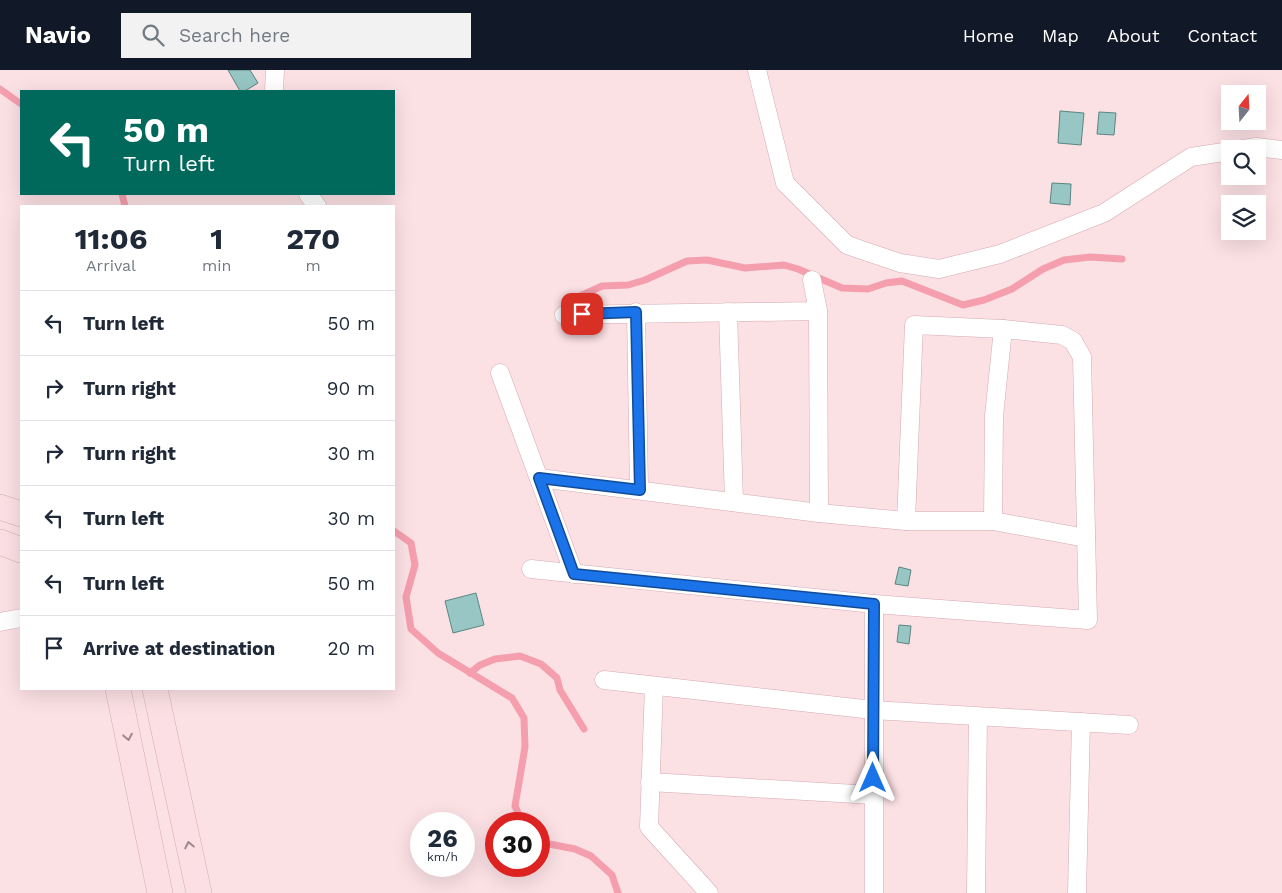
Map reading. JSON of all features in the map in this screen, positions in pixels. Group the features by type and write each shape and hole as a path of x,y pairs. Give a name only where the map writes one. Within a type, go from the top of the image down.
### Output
{"street":[{"path":"274,90 275,70"},
{"path":"757,70 785,183 847,245 900,263 938,268 1000,254 1104,213 1191,157 1221,152"},
{"path":"1266,148 1282,150"},
{"path":"812,280 818,311 819,513"},
{"path":"564,315 636,312 818,311"},
{"path":"636,312 640,490"},
{"path":"728,312 734,502"},
{"path":"531,568 874,604 1088,620 1082,357 1074,341 1062,335 1003,329 914,325 906,521"},
{"path":"993,521 994,416 1003,329"},
{"path":"500,373 574,574"},
{"path":"539,478 819,513 906,521 993,521 1086,538"},
{"path":"0,506 20,514"},
{"path":"0,542 20,550"},
{"path":"874,604 874,893"},
{"path":"0,622 20,618"},
{"path":"604,680 873,710 1129,725"},
{"path":"654,686 649,827 709,893"},
{"path":"118,690 160,893"},
{"path":"155,690 199,893"},
{"path":"976,893 978,717"},
{"path":"1077,893 1081,722"},
{"path":"650,782 873,795"}],"building":[{"path":"228,70 250,70 258,83 247,90 239,90"},
{"path":"1060,111 1084,113 1081,145 1058,143"},
{"path":"1099,112 1116,113 1114,135 1097,134"},
{"path":"1052,183 1071,184 1070,205 1050,203"},
{"path":"899,567 911,570 908,586 895,584"},
{"path":"476,593 484,625 453,633 445,601"},
{"path":"899,625 911,626 909,644 897,642"}],"waterway":[{"path":"0,89 20,103"},
{"path":"122,195 125,205"},
{"path":"578,297 602,286 628,285 645,280 687,261 707,260 745,268 784,265 842,288 868,289 886,283 902,281 963,305 984,300 1012,289 1043,269 1064,260 1090,257 1122,259"},
{"path":"395,532 411,543 415,565 406,597 411,629 438,653 512,698 524,718 525,747 515,806 518,812"},
{"path":"470,673 480,665 495,659 520,656 541,664 557,678 560,690 584,729"},
{"path":"550,844 575,849 591,856 612,875 618,893"}],"route":[{"path":"582,314 636,312 640,490 539,478 574,574 874,604 873,778"}]}
